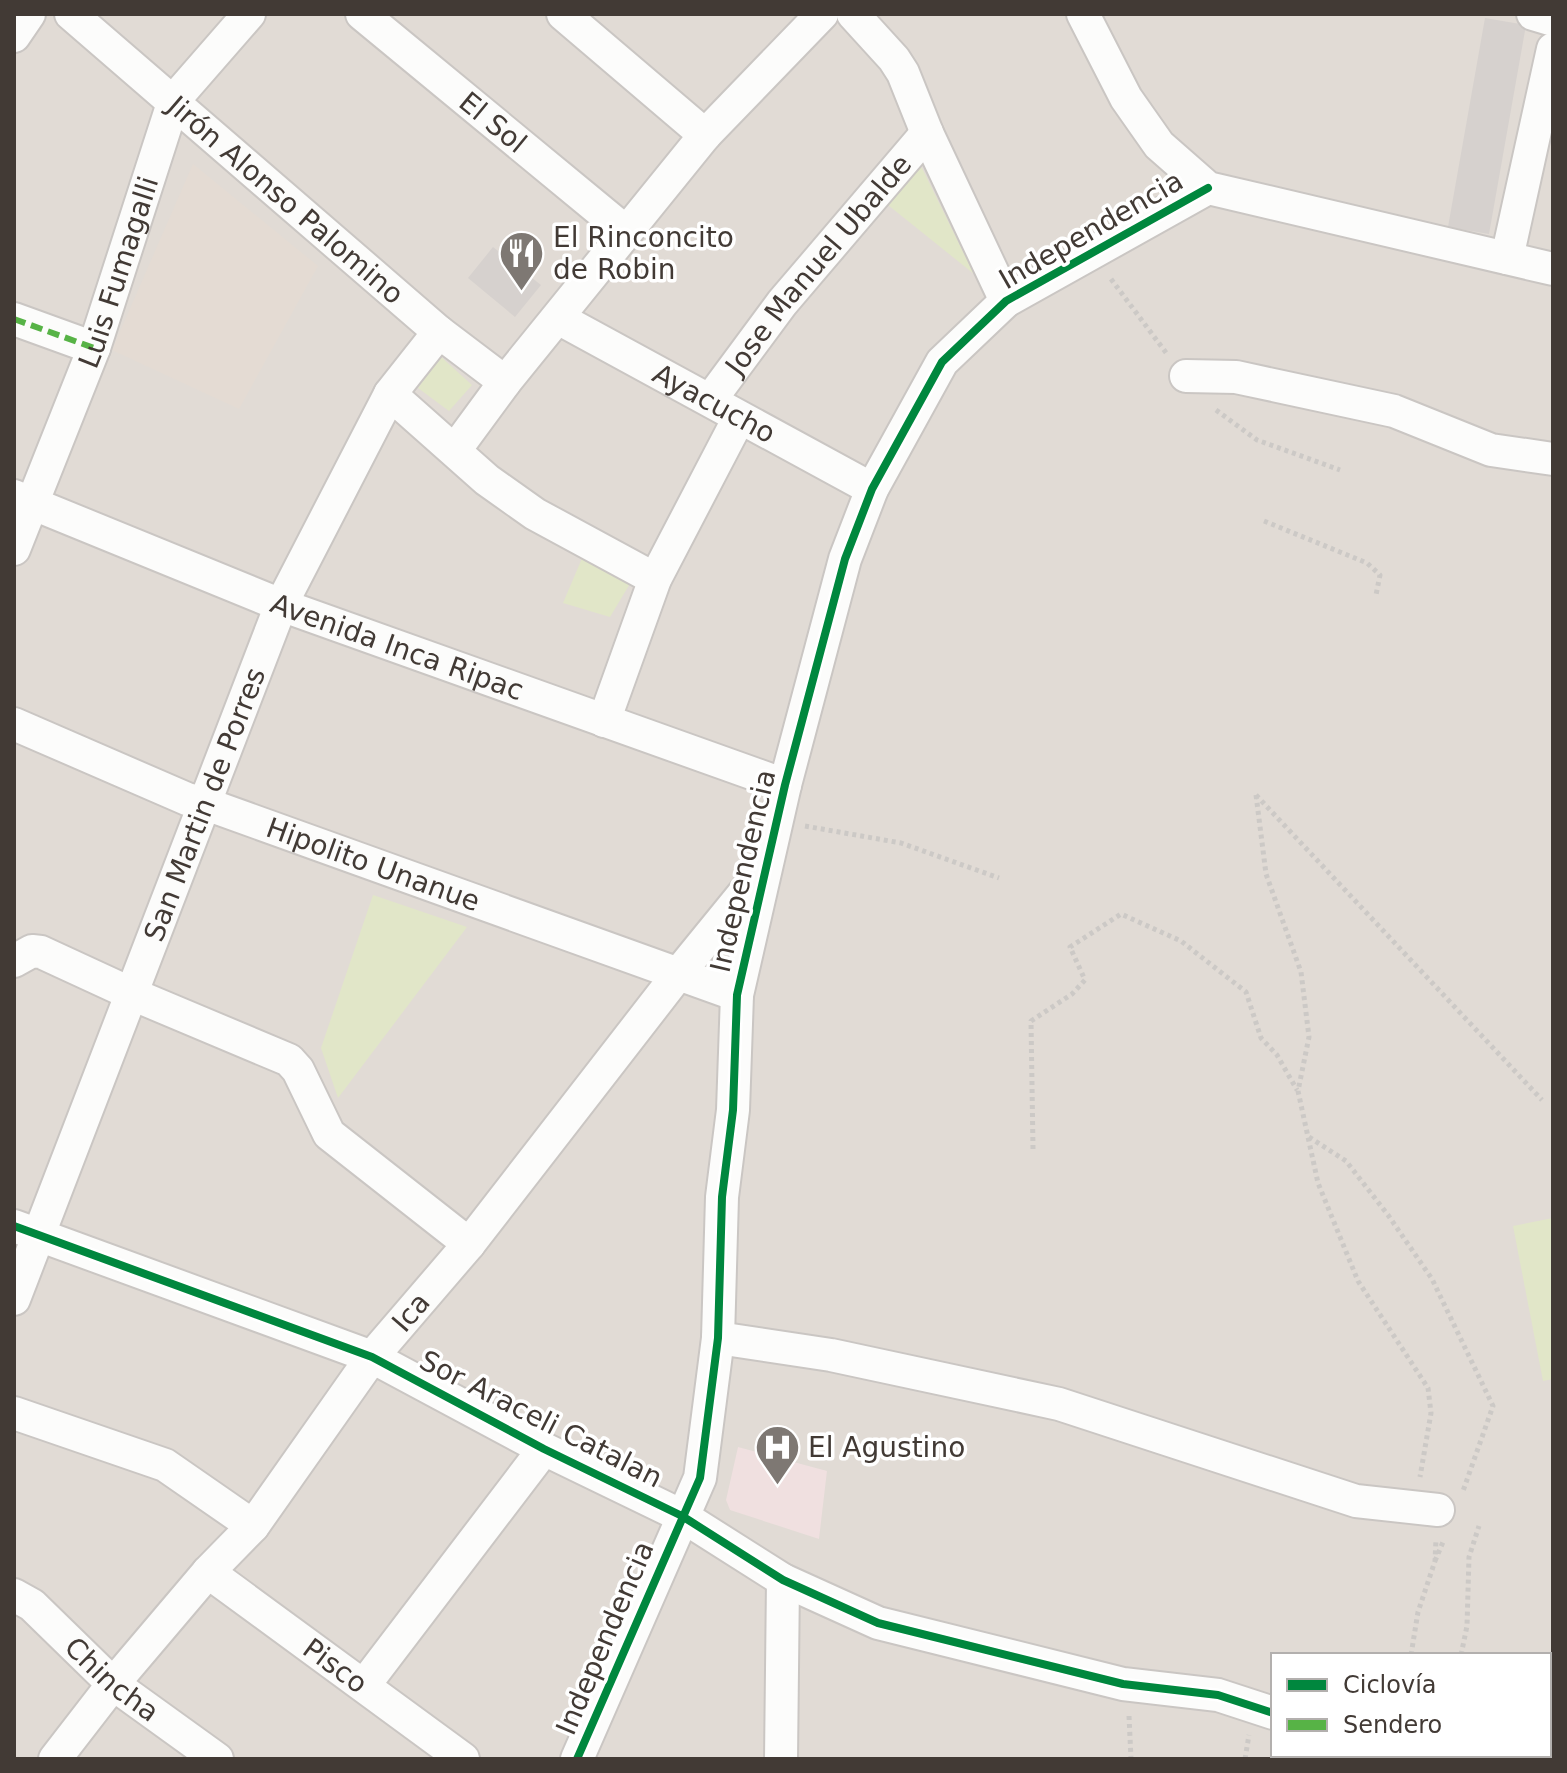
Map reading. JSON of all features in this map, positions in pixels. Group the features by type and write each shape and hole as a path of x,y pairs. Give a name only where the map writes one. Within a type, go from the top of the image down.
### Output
{"street":[{"path":"14,36 29,14"},
{"name":"Jirón Alonso Palomino","path":"71,14 439,332 505,382"},
{"name":"Luis Fumagalli","path":"14,549 24,500 94,348 174,100 249,14"},
{"name":"El Sol","path":"362,14 625,231"},
{"path":"563,14 705,135"},
{"path":"455,450 505,382 705,135 822,14"},
{"path":"853,14 903,73 927,133 1006,301"},
{"path":"1083,14 1126,98 1159,145 1208,188 1553,269"},
{"path":"1533,14 1553,20"},
{"path":"1507,258 1553,49"},
{"name":"Jose Manuel Ubalde","path":"711,399 782,303 927,133"},
{"name":"Independencia","path":"577,1759 700,1478 718,1338 722,1197 733,1110 737,995 785,785 845,559 872,489 942,362 1006,301 1208,188"},
{"name":"Ayacucho","path":"558,318 872,489"},
{"path":"14,319 94,348"},
{"name":"San Martin de Porres","path":"14,1299 27,1231 132,994 281,605 390,394 439,332"},
{"path":"1186,376 1236,377 1394,411 1491,450 1553,459"},
{"path":"390,394 487,480 535,514 655,579"},
{"path":"604,721 655,579 739,418"},
{"name":"Avenida Inca Ripac","path":"24,500 281,605 785,785"},
{"name":"Hipolito Unanue","path":"14,724 187,799 737,995"},
{"name":"Ica","path":"55,1759 113,1684 208,1572 253,1526 372,1357 469,1244 679,973 768,864"},
{"path":"14,961 32,951 41,952 294,1063 329,1134 469,1244"},
{"name":"Sor Araceli Catalan","path":"27,1231 372,1357 544,1449 682,1516 783,1580 878,1623 1123,1684 1218,1695 1271,1712"},
{"path":"718,1338 831,1355 1059,1404 1356,1501 1437,1505"},
{"path":"14,1413 165,1465 253,1526"},
{"path":"365,1684 544,1449"},
{"name":"Pisco","path":"208,1572 365,1684 463,1759"},
{"path":"778,1756 783,1580"},
{"name":"Chincha","path":"14,1595 32,1605 113,1684 217,1759"}],"path":[{"path":"1264,521 1367,563 1380,575 1376,595"},
{"path":"1298,1091 1309,1037 1301,972 1266,874 1256,795 1542,1100"},
{"path":"777,821 901,843 999,878"},
{"path":"1033,1149 1031,1021 1072,994 1085,980 1070,947 1121,914 1181,941 1246,992 1261,1038 1277,1055 1298,1091 1318,1183 1358,1281 1428,1388 1437,1505 1435,1561 1418,1612 1411,1653"},
{"path":"1308,1137 1346,1161 1388,1215 1432,1279 1493,1406 1437,1505"},
{"path":"1461,1653 1467,1626 1469,1557 1479,1526"},
{"path":"1123,1684 1130,1721 1131,1759"}],"shaded area":[{"path":"14,14 1553,14 1553,1759 14,1759"},
{"path":"193,164 318,266 239,409 112,350"},
{"name":"El Agustino","path":"738,1447 827,1471 819,1539 730,1510 726,1500"}],"green space":[{"path":"920,164 974,274 888,205"},
{"path":"440,356 472,385 449,411 418,388"},
{"path":"583,556 631,582 610,617 563,603"},
{"path":"373,895 467,927 338,1098 321,1048"},
{"path":"1553,1218 1553,1379 1543,1381 1513,1226"}],"building":[{"path":"1485,18 1526,25 1489,234 1448,227"},
{"path":"493,247 541,285 515,317 468,278"}],"marked path":[{"path":"14,319 94,348"}],"cycle path":[{"path":"577,1759 700,1478 718,1338 722,1197 733,1110 737,995 785,785 845,559 872,489 942,362 1006,301 1208,188"},
{"path":"14,1226 372,1357 544,1449 682,1516 783,1580 878,1623 1123,1684 1218,1695 1271,1712"}],"place":[{"name":"El Rinconcito de Robin","path":"522,292"},
{"name":"El Agustino","path":"777,1486"}]}
